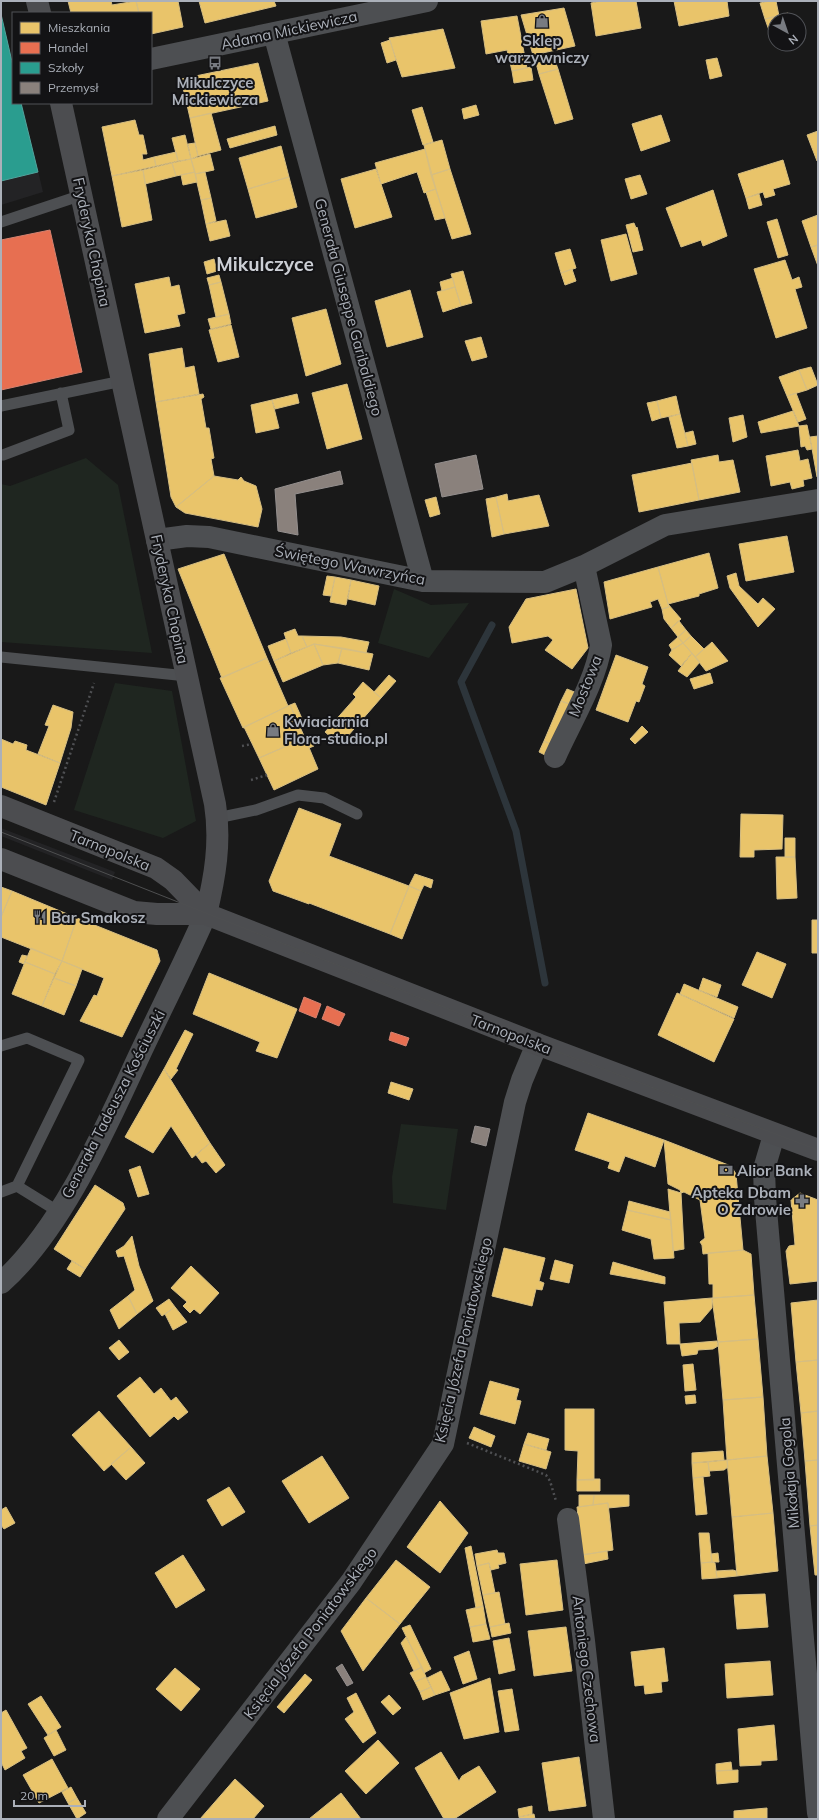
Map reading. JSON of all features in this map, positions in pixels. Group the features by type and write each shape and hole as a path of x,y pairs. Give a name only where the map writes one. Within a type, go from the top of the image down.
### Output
{"main road":[{"path":"36,1 40,12"},
{"name":"Fryderyka Chopina","path":"61,104 217,818 218,829 216,867 206,914"},
{"name":"Tarnopolska","path":"1,806 156,868 173,880 206,914"},
{"name":"Tarnopolska","path":"1,858 134,912 157,914 206,914 537,1044 774,1135 818,1150"}],"street":[{"name":"Adama Mickiewicza","path":"152,59 427,1"},
{"name":"Generała Giuseppe Garibaldiego","path":"274,33 423,581"},
{"name":"Świętego Wawrzyńca","path":"157,540 187,536 209,536 423,581 545,582 584,566 666,525 818,500"},
{"name":"Mostowa","path":"555,757 589,684 600,655 601,644 584,566"},
{"name":"Generała Tadeusza Kościuszki","path":"1,1283 32,1249 59,1212 108,1121 206,914"},
{"name":"Księcia Józefa Poniatowskiego","path":"168,1819 351,1582 443,1444 516,1102 522,1080 537,1044"},
{"name":"Mikołaja Gogola","path":"774,1135 764,1168 765,1198 818,1813"},
{"name":"Antoniego Czechowa","path":"568,1519 584,1641 604,1819"}],"lane":[{"path":"1,222 82,195"},
{"path":"1,406 122,381"},
{"path":"1,455 69,430 61,393"},
{"path":"1,657 187,676"},
{"path":"217,818 256,810 298,795 324,798 357,814"},
{"path":"1,1046 27,1038 79,1060 17,1186 1,1192"},
{"path":"17,1186 59,1212"}],"path":[{"path":"53,804 99,667"},
{"path":"242,746 252,744"},
{"path":"251,780 267,775"},
{"path":"445,1434 546,1476 550,1481 557,1507 568,1519"}],"shaded area":[{"path":"1,13 12,60 12,104 22,104 43,192 1,205"},
{"path":"86,458 118,485 152,653 1,642 1,484 10,486"},
{"path":"394,589 431,605 469,603 429,658 378,643"},
{"path":"115,683 172,691 196,821 163,838 74,810"},
{"path":"1,828 115,872 112,880 1,836"},
{"path":"401,1124 458,1129 446,1210 393,1203 392,1177"}],"building: Mieszkania":[{"path":"68,1 111,1 112,5 136,1 139,12 71,12"},
{"path":"136,1 178,1 183,27 152,34 152,12 139,12"},
{"path":"199,1 274,1 276,6 205,23"},
{"path":"602,1 636,1 641,28 596,36 591,3"},
{"path":"674,1 727,1 729,16 679,26"},
{"path":"776,1 778,12 767,12 767,19 765,19 760,3"},
{"path":"564,8 575,46 533,55 521,15"},
{"path":"517,16 527,68 512,71 507,50 486,54 481,21"},
{"path":"443,29 455,68 402,77 389,38"},
{"path":"390,40 396,60 387,63 381,43"},
{"path":"717,58 722,76 710,79 706,60"},
{"path":"555,61 558,69 539,74 536,63"},
{"path":"258,63 268,101 190,118 181,79"},
{"path":"531,67 533,80 514,83 512,71"},
{"path":"558,69 573,119 555,124 539,74"},
{"path":"476,105 479,115 464,119 462,109"},
{"path":"422,107 433,142 423,145 412,110"},
{"path":"211,113 221,150 198,156 190,118"},
{"path":"661,115 670,141 641,151 632,124"},
{"path":"135,120 139,135 143,135 147,154 142,154 143,160 154,157 156,166 112,176 102,127"},
{"path":"275,126 277,135 230,148 227,139"},
{"path":"818,131 818,160 817,161 807,135"},
{"path":"185,135 191,159 178,161 172,138"},
{"path":"442,140 450,169 431,175 424,145"},
{"path":"195,143 198,156 191,159 188,144"},
{"path":"281,146 289,177 248,189 239,158"},
{"path":"425,149 436,189 424,193 417,172 381,184 375,163"},
{"path":"176,152 178,161 156,166 154,157"},
{"path":"210,154 214,170 195,174 191,159"},
{"path":"191,159 195,172 176,176 172,163"},
{"path":"783,160 790,184 773,189 775,195 765,198 763,192 746,198 738,174"},
{"path":"172,163 176,176 145,184 143,170"},
{"path":"376,169 392,217 355,228 341,179"},
{"path":"450,169 471,234 452,239 431,175"},
{"path":"143,170 152,220 122,227 112,176"},
{"path":"195,172 197,182 183,185 181,175"},
{"path":"205,172 211,198 201,200 195,174"},
{"path":"640,175 647,194 631,199 625,179"},
{"path":"289,177 297,207 256,218 248,189"},
{"path":"436,189 445,218 435,220 426,192"},
{"path":"713,190 727,236 703,246 701,240 681,247 666,208"},
{"path":"759,194 762,205 749,209 746,198"},
{"path":"211,198 216,221 206,224 201,200"},
{"path":"818,215 818,245 811,247 802,221"},
{"path":"777,219 788,255 778,258 767,222"},
{"path":"226,220 230,236 210,241 206,224"},
{"path":"634,223 636,228 637,227 643,250 633,252 626,225"},
{"path":"626,234 637,274 611,281 601,240"},
{"path":"818,245 818,266 811,247"},
{"path":"570,249 576,268 561,273 555,253"},
{"path":"214,259 217,271 207,274 204,262"},
{"path":"785,260 792,280 799,277 802,287 795,289 807,328 776,338 754,269"},
{"path":"572,269 576,281 565,285 561,273"},
{"path":"463,271 472,303 461,306 451,274"},
{"path":"219,275 221,282 209,285 207,278"},
{"path":"169,277 171,287 179,285 185,313 177,315 180,326 145,333 135,284"},
{"path":"453,278 455,287 442,291 440,282"},
{"path":"221,282 229,314 216,317 209,285"},
{"path":"455,287 461,306 443,312 437,292"},
{"path":"410,290 423,337 387,347 375,301"},
{"path":"326,309 341,364 306,376 292,318"},
{"path":"229,314 231,324 211,329 208,319"},
{"path":"231,325 239,357 218,362 209,330"},
{"path":"481,337 487,357 472,361 465,341"},
{"path":"182,348 185,368 194,366 199,394 156,402 149,354"},
{"path":"811,367 818,385 807,390 799,370"},
{"path":"799,370 807,390 787,396 779,377"},
{"path":"347,384 362,439 327,449 312,393"},
{"path":"796,393 806,419 798,422 787,396"},
{"path":"203,394 204,397 201,399 206,428 209,428 214,458 211,459 214,476 176,507 171,497 156,402"},
{"path":"297,394 299,403 275,409 272,400"},
{"path":"676,396 680,414 661,418 657,401"},
{"path":"272,400 279,428 256,433 251,405"},
{"path":"657,401 661,418 652,421 647,403"},
{"path":"793,411 799,426 761,433 758,422"},
{"path":"680,414 688,446 677,448 669,417"},
{"path":"743,415 747,437 733,442 729,418"},
{"path":"807,425 812,449 807,450 805,446 801,447 799,426"},
{"path":"693,431 696,444 688,446 685,433"},
{"path":"818,436 818,477 817,477 810,437"},
{"path":"798,450 800,461 808,459 812,478 803,480 804,486 792,489 790,482 771,486 766,456"},
{"path":"718,455 719,462 733,460 740,492 699,500 691,460"},
{"path":"692,463 699,500 639,512 632,475"},
{"path":"214,476 238,480 241,477 244,481 256,486 262,509 258,527 185,513 176,507"},
{"path":"507,494 508,501 539,495 549,526 504,534 496,497"},
{"path":"436,497 440,514 430,517 425,500"},
{"path":"496,497 504,534 492,537 486,499"},
{"path":"787,536 794,572 746,581 739,544"},
{"path":"709,553 718,588 699,594 699,596 668,604 658,567"},
{"path":"224,554 267,658 222,678 178,569"},
{"path":"658,567 669,607 662,609 658,599 650,602 652,607 610,619 604,582"},
{"path":"736,573 739,586 758,604 763,598 775,609 758,627 730,588 727,576"},
{"path":"327,576 335,577 331,596 323,595"},
{"path":"335,577 351,580 346,605 330,602"},
{"path":"351,580 379,586 375,605 348,599"},
{"path":"576,589 588,648 572,669 545,650 553,640 548,636 512,643 509,627 526,599"},
{"path":"668,604 681,619 671,628 664,619 662,609 669,607"},
{"path":"679,621 686,630 678,637 671,628"},
{"path":"295,629 298,636 302,636 307,647 291,653 284,633"},
{"path":"686,630 691,636 683,643 678,637"},
{"path":"302,636 341,637 369,642 366,653 314,644 307,647"},
{"path":"691,636 704,649 695,657 683,643"},
{"path":"678,637 683,643 672,650 669,645"},
{"path":"286,639 291,653 274,661 268,646"},
{"path":"712,642 728,661 706,671 695,657"},
{"path":"683,643 692,653 681,666 669,655 672,650"},
{"path":"314,644 323,665 283,682 274,661"},
{"path":"314,644 342,648 338,663 323,665"},
{"path":"342,648 373,654 369,670 338,663"},
{"path":"692,653 700,662 687,677 678,671"},
{"path":"616,655 648,667 642,684 645,686 639,702 636,701 628,722 596,710"},
{"path":"267,658 288,706 243,728 220,678"},
{"path":"710,673 713,683 694,689 690,679"},
{"path":"389,675 396,681 381,698 374,692"},
{"path":"363,682 381,698 340,745 325,732 356,697 353,694"},
{"path":"567,689 577,693 572,705 561,701"},
{"path":"561,701 572,705 554,746 544,741"},
{"path":"295,703 304,723 299,725 290,705"},
{"path":"53,705 73,712 71,728 60,763 38,754 49,726 45,725"},
{"path":"290,705 305,738 259,758 244,727"},
{"path":"642,726 648,732 635,744 630,739"},
{"path":"310,736 314,746 309,748 305,738"},
{"path":"305,738 318,769 274,790 259,758"},
{"path":"1,739 13,744 15,741 27,745 26,750 60,763 46,805 1,787"},
{"path":"544,741 554,746 549,757 539,752"},
{"path":"299,808 341,824 329,856 409,886 390,934 273,891 269,881"},
{"path":"741,814 783,815 782,849 754,850 754,857 740,857"},
{"path":"785,838 795,838 795,857 785,857"},
{"path":"776,857 795,857 797,898 777,899"},
{"path":"415,874 433,880 431,888 424,885 421,891 409,886"},
{"path":"409,886 421,891 402,939 390,934"},
{"path":"1,887 12,891 1,917"},
{"path":"12,891 77,918 62,961 1,937 1,917"},
{"path":"77,918 157,950 160,961 122,1037 80,1021 94,995 97,996 104,978 62,961"},
{"path":"812,920 818,920 818,953 812,953"},
{"path":"31,948 62,961 55,974 25,962"},
{"path":"757,952 786,964 772,998 742,985"},
{"path":"22,955 27,956 24,964 19,962"},
{"path":"62,961 82,969 76,986 54,978"},
{"path":"25,962 55,974 42,1006 12,994"},
{"path":"209,973 297,1009 277,1058 256,1051 260,1042 193,1014"},
{"path":"54,978 76,986 64,1015 42,1006"},
{"path":"703,978 721,985 717,997 699,990"},
{"path":"684,984 738,1007 734,1018 680,994"},
{"path":"677,993 734,1019 714,1062 658,1035"},
{"path":"185,1030 193,1034 176,1069 178,1070 171,1079 164,1069"},
{"path":"164,1069 210,1143 192,1158 171,1126 153,1153 125,1137"},
{"path":"391,1082 413,1089 409,1100 388,1093"},
{"path":"588,1113 664,1140 655,1167 625,1156 619,1172 608,1168 610,1162 575,1150"},
{"path":"664,1140 731,1166 736,1174 743,1250 703,1254 702,1245 700,1242 705,1238 700,1200 684,1192 681,1193 680,1190 668,1184"},
{"path":"210,1143 225,1165 216,1173 206,1161 202,1163 196,1155"},
{"path":"140,1166 149,1194 138,1197 129,1170"},
{"path":"95,1185 123,1203 125,1209 85,1269 54,1249"},
{"path":"668,1189 681,1193 684,1249 673,1251"},
{"path":"800,1193 818,1200 818,1281 790,1284 786,1251 789,1246 795,1245 791,1200"},
{"path":"629,1201 670,1212 671,1220 627,1210"},
{"path":"627,1210 671,1220 674,1258 654,1259 651,1239 622,1230"},
{"path":"132,1236 139,1266 153,1301 137,1314 128,1296 135,1290 124,1256 118,1257 116,1251 124,1246"},
{"path":"504,1248 545,1258 539,1281 544,1283 542,1290 536,1289 532,1306 492,1296"},
{"path":"743,1250 751,1254 754,1295 713,1298 713,1284 709,1284 708,1253"},
{"path":"555,1260 573,1265 569,1283 550,1279"},
{"path":"72,1261 85,1269 80,1277 67,1269"},
{"path":"613,1262 665,1277 665,1284 610,1274"},
{"path":"191,1266 219,1293 200,1314 194,1309 190,1313 183,1306 187,1302 171,1288"},
{"path":"754,1295 758,1339 718,1342 712,1298"},
{"path":"128,1296 137,1314 119,1329 110,1310"},
{"path":"712,1298 712,1308 700,1322 679,1323 680,1344 667,1344 664,1302"},
{"path":"169,1299 175,1307 162,1316 156,1308"},
{"path":"818,1300 818,1360 796,1362 791,1303"},
{"path":"175,1307 187,1322 173,1330 165,1314"},
{"path":"758,1339 763,1397 723,1400 718,1342"},
{"path":"119,1340 129,1352 119,1360 109,1348"},
{"path":"717,1341 718,1346 713,1349 698,1350 697,1354 682,1356 680,1344"},
{"path":"818,1360 818,1411 801,1413 796,1362"},
{"path":"693,1364 696,1390 685,1391 683,1365"},
{"path":"140,1377 154,1394 161,1388 171,1401 176,1397 188,1412 178,1420 174,1416 150,1437 117,1396"},
{"path":"490,1381 519,1389 516,1400 521,1401 515,1424 480,1414"},
{"path":"695,1395 696,1403 686,1404 685,1396"},
{"path":"763,1397 767,1456 727,1460 723,1400"},
{"path":"565,1409 594,1409 594,1480 577,1480 578,1451 565,1450"},
{"path":"99,1411 131,1447 104,1471 72,1435"},
{"path":"818,1411 818,1460 805,1461 801,1413"},
{"path":"474,1427 495,1436 491,1447 469,1438"},
{"path":"528,1433 549,1439 546,1450 524,1444"},
{"path":"524,1444 551,1452 546,1469 519,1461"},
{"path":"131,1447 145,1463 126,1480 111,1464"},
{"path":"723,1451 724,1460 692,1463 692,1453"},
{"path":"322,1456 349,1498 309,1523 282,1481"},
{"path":"767,1456 773,1513 732,1517 727,1460"},
{"path":"727,1460 728,1467 724,1470 709,1471 708,1462"},
{"path":"818,1460 818,1525 810,1526 805,1461"},
{"path":"708,1462 710,1476 693,1478 692,1463"},
{"path":"703,1477 707,1514 696,1515 693,1478"},
{"path":"600,1479 600,1491 577,1491 577,1480"},
{"path":"229,1487 245,1512 222,1526 207,1500"},
{"path":"579,1495 594,1495 593,1505 579,1507"},
{"path":"594,1495 629,1495 629,1506 608,1508 608,1503 593,1505"},
{"path":"440,1501 468,1533 440,1573 407,1547"},
{"path":"608,1503 613,1550 582,1555 577,1507"},
{"path":"6,1507 15,1523 4,1529 1,1525 1,1510"},
{"path":"773,1513 778,1571 737,1576 732,1517"},
{"path":"818,1525 818,1575 815,1575 810,1526"},
{"path":"699,1533 709,1533 712,1562 701,1563"},
{"path":"471,1546 483,1606 476,1608 465,1548"},
{"path":"497,1550 498,1553 504,1553 506,1563 498,1565 499,1568 491,1570 489,1563 477,1566 475,1554"},
{"path":"607,1551 608,1559 583,1564 582,1555"},
{"path":"718,1553 719,1562 712,1562 711,1554"},
{"path":"183,1555 205,1590 176,1608 155,1573"},
{"path":"396,1560 430,1587 400,1624 366,1598"},
{"path":"557,1560 563,1610 526,1615 520,1564"},
{"path":"489,1563 495,1593 483,1595 477,1566"},
{"path":"701,1563 715,1563 717,1578 702,1579"},
{"path":"716,1571 736,1571 737,1576 717,1578"},
{"path":"499,1592 505,1624 490,1627 483,1595"},
{"path":"765,1594 768,1627 737,1629 734,1595"},
{"path":"366,1598 400,1624 363,1671 341,1631"},
{"path":"483,1606 486,1624 470,1627 466,1610"},
{"path":"509,1623 511,1633 492,1637 490,1627"},
{"path":"486,1624 490,1639 473,1642 470,1627"},
{"path":"410,1625 431,1669 424,1673 402,1628"},
{"path":"566,1627 572,1671 534,1676 528,1631"},
{"path":"406,1637 422,1667 414,1671 401,1643"},
{"path":"509,1638 515,1670 499,1674 493,1641"},
{"path":"664,1648 668,1681 661,1682 662,1692 645,1694 644,1685 635,1686 631,1652"},
{"path":"469,1651 477,1679 463,1684 454,1657"},
{"path":"770,1661 773,1695 727,1698 725,1664"},
{"path":"422,1667 426,1677 415,1682 410,1673"},
{"path":"175,1668 200,1689 181,1711 156,1689"},
{"path":"441,1671 450,1690 435,1695 427,1678"},
{"path":"305,1674 312,1680 284,1713 277,1707"},
{"path":"426,1677 431,1687 420,1692 415,1682"},
{"path":"490,1678 499,1732 464,1739 450,1693"},
{"path":"431,1687 435,1695 423,1700 420,1692"},
{"path":"512,1689 519,1730 505,1732 498,1691"},
{"path":"356,1693 376,1733 363,1743 345,1719 354,1712 347,1698"},
{"path":"389,1695 401,1708 393,1715 381,1702"},
{"path":"41,1696 61,1727 48,1735 28,1704"},
{"path":"6,1710 27,1748 21,1751 25,1758 5,1770 1,1762 1,1713"},
{"path":"774,1725 777,1760 761,1761 761,1765 740,1766 738,1729"},
{"path":"56,1730 66,1750 54,1756 44,1738"},
{"path":"378,1740 399,1763 366,1794 345,1771"},
{"path":"441,1752 459,1781 462,1776 479,1766 496,1792 454,1819 444,1819 415,1768"},
{"path":"579,1757 586,1806 549,1811 542,1763"},
{"path":"52,1759 68,1788 39,1803 23,1775"},
{"path":"731,1762 732,1770 716,1771 716,1764"},
{"path":"738,1770 738,1782 717,1784 716,1771"},
{"path":"235,1779 264,1806 253,1819 200,1819"},
{"path":"71,1787 77,1798 68,1803 62,1792"},
{"path":"341,1793 361,1819 309,1819"},
{"path":"77,1798 86,1813 77,1819 68,1803"},
{"path":"532,1806 532,1814 519,1817 518,1809"},
{"path":"767,1808 767,1819 734,1819 734,1811"},
{"path":"534,1814 535,1819 520,1819 519,1817"}],"building: Handel":[{"path":"50,230 82,372 1,390 1,240"},
{"path":"304,997 321,1004 316,1018 299,1011"},
{"path":"327,1006 345,1014 339,1026 322,1019"},
{"path":"391,1032 409,1038 406,1046 389,1040"}],"building: Szkoły":[{"path":"1,14 12,62 12,104 21,104 38,172 1,181"}],"building: Przemysł":[{"path":"476,455 483,489 442,497 435,464"},
{"path":"340,471 343,484 295,494 298,535 278,531 275,489"},
{"path":"475,1126 490,1129 486,1146 471,1142"},
{"path":"342,1664 353,1683 347,1686 336,1668"}],"waterway":[{"path":"492,625 461,682 516,831 545,983"}],"tram line":[{"path":"1,832 537,1044 818,1150"}],"place":[{"name":"Sklep warzywniczy","path":"542,21"},
{"name":"Mikulczyce Mickiewicza","path":"215,63"},
{"name":"Kwiaciarnia Flora-studio.pl","path":"273,730"},
{"name":"Bar Smakosz","path":"40,917"},
{"name":"Alior Bank","path":"726,1170"},
{"name":"Apteka Dbam O Zdrowie","path":"802,1201"}],"district":[{"name":"Mikulczyce","path":"265,264"}]}
